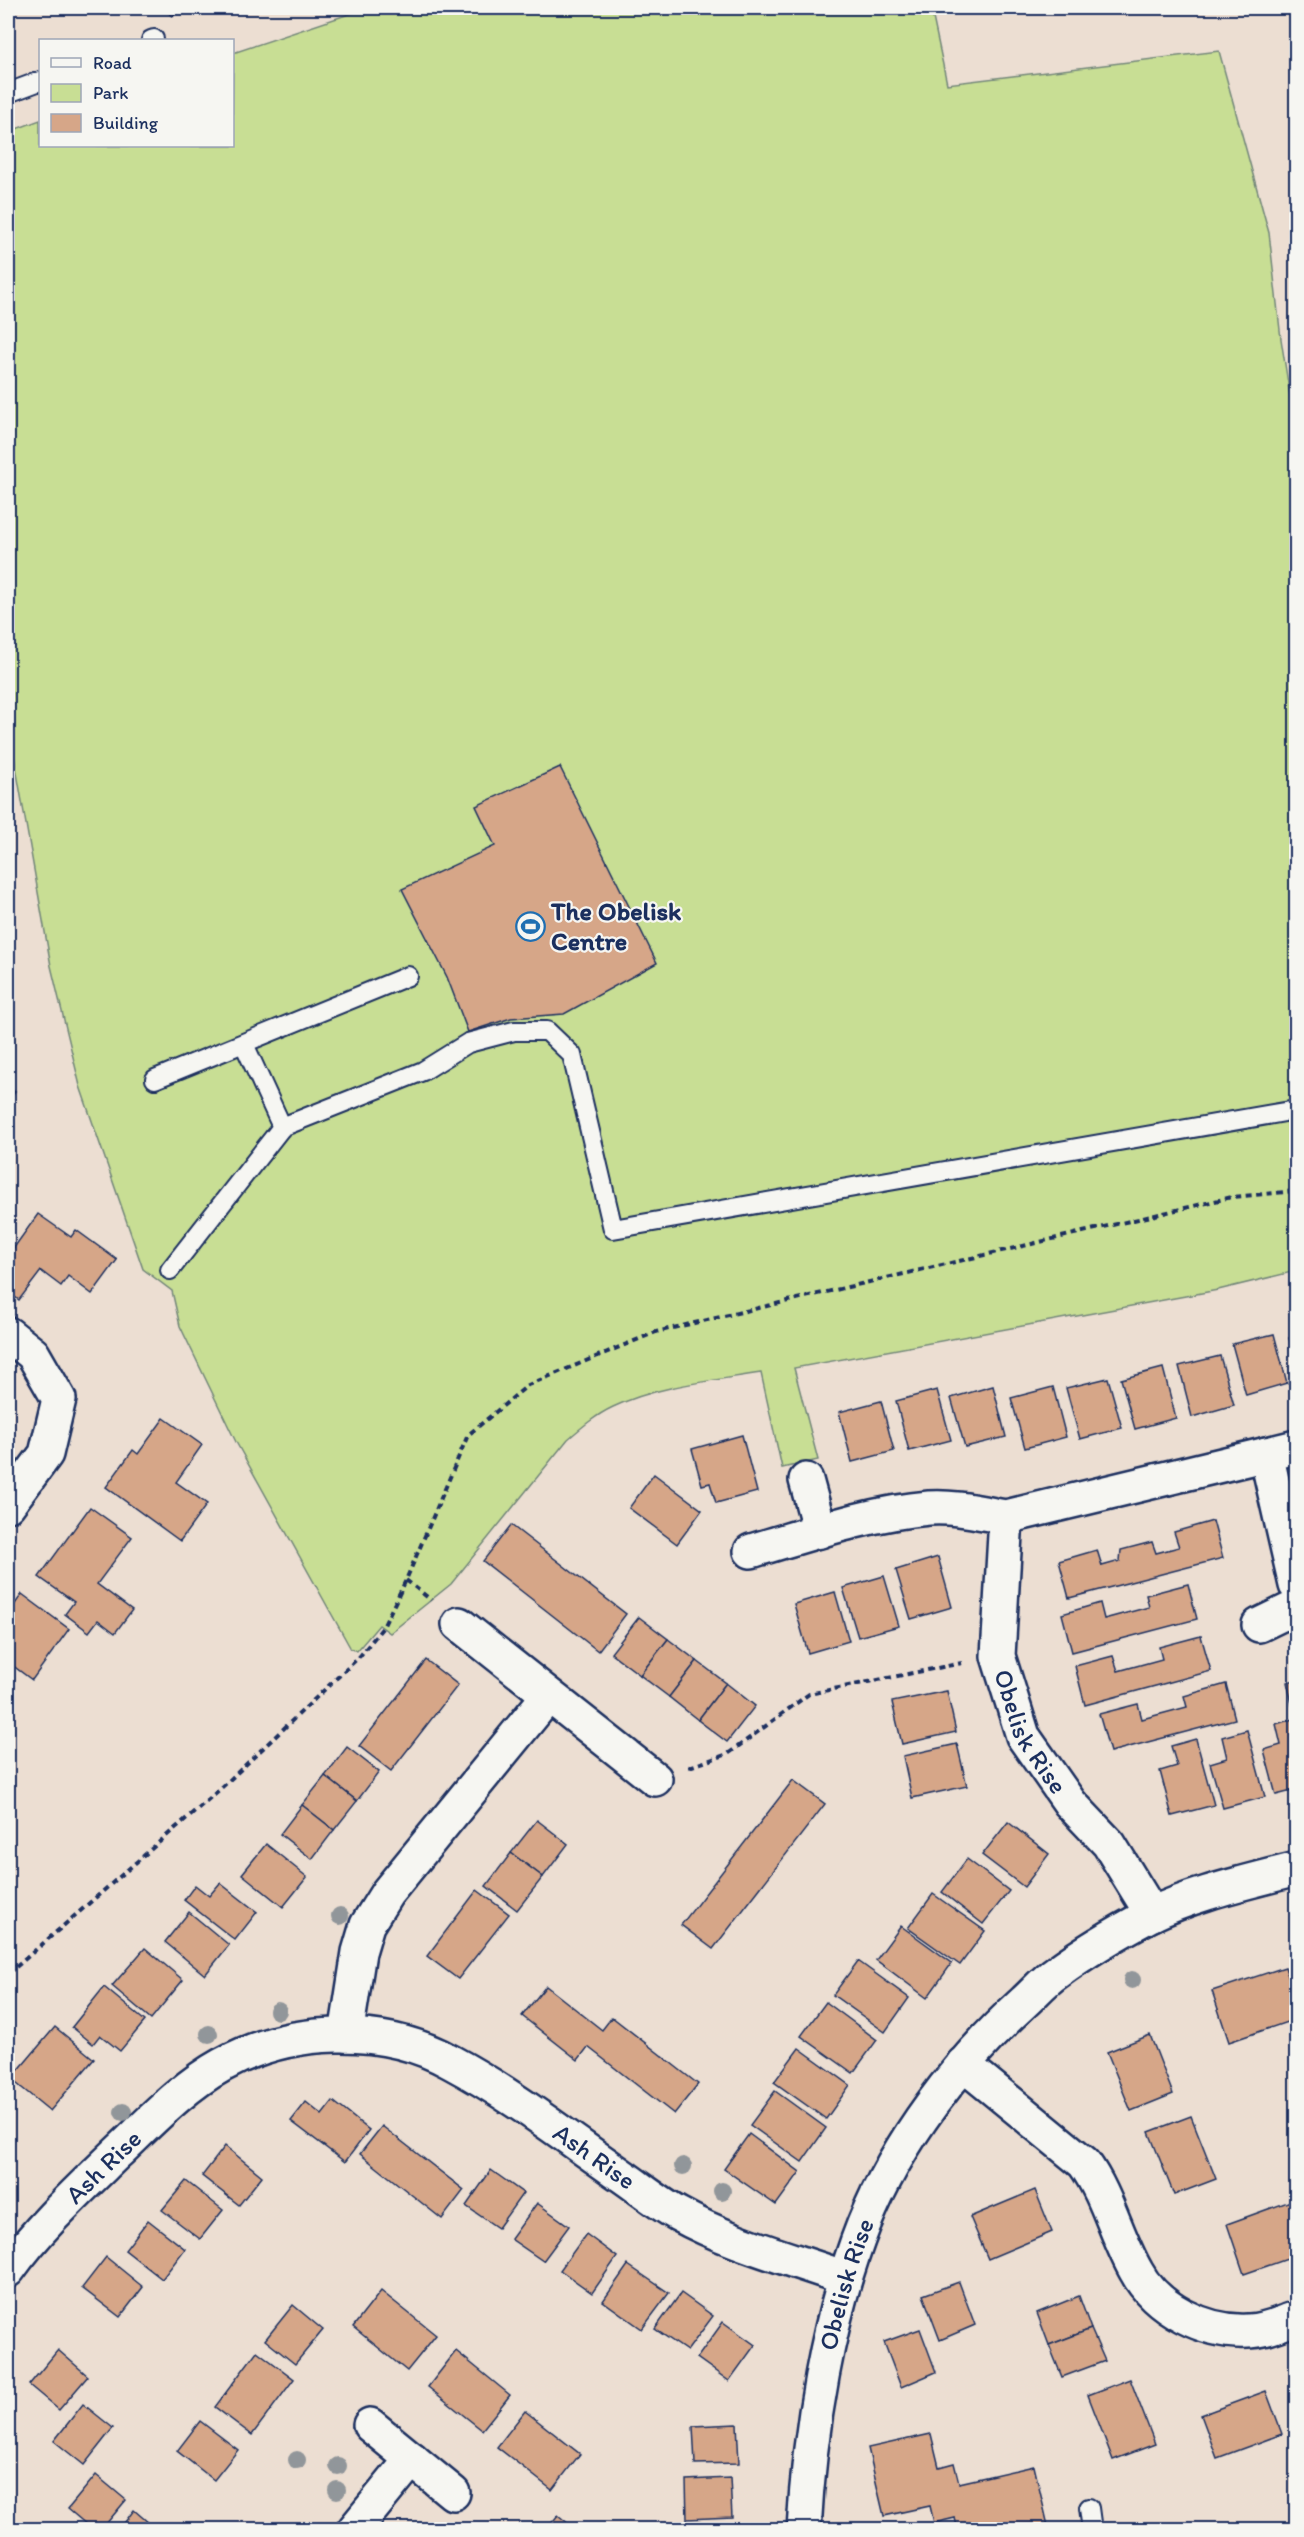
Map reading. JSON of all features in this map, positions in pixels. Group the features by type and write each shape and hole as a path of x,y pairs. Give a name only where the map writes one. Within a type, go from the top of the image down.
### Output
{"street":[{"path":"8,1334 33,1354 59,1399 46,1454 8,1505"},
{"path":"751,1551 854,1522 930,1508 970,1511 1006,1518 1281,1450 1296,1585"},
{"path":"806,1480 820,1531"},
{"name":"Obelisk Rise","path":"1006,1518 998,1656 1023,1736 1070,1803 1109,1844 1152,1914"},
{"path":"1259,1625 1296,1607"},
{"path":"459,1624 655,1779"},
{"path":"346,2035 359,1952 367,1925 387,1893 548,1696"},
{"name":"Obelisk Rise","path":"804,2529 813,2443 826,2361 845,2278 864,2223 886,2176 963,2064 1001,2023 1055,1973 1099,1944 1152,1914 1238,1884 1296,1869"},
{"name":"Ash Rise","path":"8,2270 26,2244 81,2187 180,2094 222,2065 270,2045 311,2037 346,2035 376,2037 411,2044 450,2061 499,2090 675,2212 714,2233 845,2278"},
{"path":"963,2064 1084,2163 1096,2180 1136,2272 1150,2290 1171,2308 1194,2321 1222,2331 1250,2331 1296,2318"},
{"path":"370,2426 453,2493"},
{"path":"354,2529 412,2459"}],"lane":[{"path":"8,93 39,81"},
{"path":"155,1079 408,976"},
{"path":"170,1270 282,1127 423,1071 468,1043 514,1031 547,1031 572,1055 613,1229 1296,1110"},
{"path":"244,1044 282,1127"},
{"path":"1089,2508 1092,2529"}],"path":[{"path":"8,1974 219,1790 360,1656 383,1627 406,1580 468,1435 528,1385 656,1332 1232,1197 1296,1191"},
{"path":"406,1580 430,1600"},
{"path":"655,1779 728,1754 809,1694 998,1656"}],"green space":[{"path":"367,8 931,8 947,84 1219,51 1269,233 1281,339 1296,434 1296,1271 1218,1290 794,1368 818,1460 782,1468 761,1373 667,1389 613,1407 568,1439 451,1584 390,1633 379,1625 357,1651 351,1649 236,1442 180,1326 172,1291 143,1269 80,1086 51,966 8,722 8,132 39,120 39,147 234,147 234,53"}],"building":[{"path":"161,8 179,8 173,16"},
{"name":"The Obelisk Centre","path":"560,767 657,963 564,1014 511,1018 468,1032 447,977 402,889 495,846 476,806"},
{"path":"8,1086 15,1092 8,1103"},
{"path":"38,1214 71,1237 76,1230 117,1260 92,1294 68,1276 61,1286 41,1271 19,1300 8,1292 8,1256"},
{"path":"1274,1334 1287,1383 1246,1395 1232,1344"},
{"path":"1296,1336 1296,1365 1289,1338"},
{"path":"1220,1356 1234,1405 1192,1417 1179,1366"},
{"path":"1163,1368 1176,1418 1135,1429 1121,1379"},
{"path":"1108,1378 1122,1428 1080,1439 1066,1388"},
{"path":"993,1386 1006,1437 965,1447 951,1398"},
{"path":"1053,1387 1066,1437 1025,1448 1011,1398"},
{"path":"937,1390 951,1440 909,1451 896,1401"},
{"path":"881,1401 894,1451 852,1462 839,1412"},
{"path":"164,1418 202,1445 176,1482 207,1504 180,1541 106,1487 133,1450 138,1454"},
{"path":"742,1435 757,1492 716,1503 710,1483 702,1485 692,1449"},
{"path":"654,1474 702,1510 677,1544 629,1508"},
{"path":"90,1507 132,1537 97,1584 132,1610 115,1633 98,1620 89,1632 65,1614 74,1602 39,1577"},
{"path":"1213,1521 1223,1558 1069,1598 1059,1561 1097,1550 1102,1566 1120,1561 1121,1550 1152,1542 1156,1553 1179,1547 1174,1532"},
{"path":"511,1525 626,1614 598,1651 483,1561"},
{"path":"938,1557 952,1607 911,1619 896,1570"},
{"path":"884,1576 899,1626 858,1637 843,1588"},
{"path":"1188,1584 1197,1619 1072,1652 1062,1614 1100,1603 1104,1619 1149,1607 1146,1595"},
{"path":"835,1592 849,1641 808,1653 794,1604"},
{"path":"22,1594 69,1629 32,1680 8,1662 8,1614"},
{"path":"639,1617 668,1639 640,1675 611,1653"},
{"path":"1201,1636 1211,1671 1085,1705 1075,1666 1113,1656 1118,1671 1162,1659 1159,1647"},
{"path":"668,1639 697,1661 669,1697 640,1675"},
{"path":"426,1660 458,1685 391,1771 359,1746"},
{"path":"697,1661 726,1683 698,1720 669,1697"},
{"path":"1296,1680 1296,1707 1293,1708 1287,1682"},
{"path":"726,1683 755,1706 727,1742 698,1720"},
{"path":"1226,1684 1235,1719 1110,1752 1099,1714 1138,1704 1142,1719 1187,1707 1184,1696"},
{"path":"947,1691 956,1732 902,1744 892,1702"},
{"path":"1296,1718 1296,1790 1276,1795 1264,1750 1281,1745 1276,1724"},
{"path":"1247,1730 1265,1797 1223,1808 1210,1763 1227,1758 1222,1737"},
{"path":"1196,1739 1214,1805 1172,1816 1160,1771 1177,1766 1171,1746"},
{"path":"957,1744 967,1786 912,1798 903,1756"},
{"path":"347,1747 379,1772 357,1801 325,1776"},
{"path":"325,1776 357,1801 334,1830 302,1805"},
{"path":"793,1780 825,1804 713,1949 681,1925"},
{"path":"302,1805 334,1830 312,1859 280,1834"},
{"path":"537,1820 568,1844 543,1877 511,1853"},
{"path":"1008,1822 1049,1854 1024,1887 982,1855"},
{"path":"266,1844 307,1877 283,1907 242,1874"},
{"path":"511,1853 543,1877 517,1910 486,1886"},
{"path":"967,1859 1009,1891 983,1924 942,1892"},
{"path":"220,1883 257,1912 235,1940 184,1900 195,1885 209,1896"},
{"path":"477,1890 509,1914 458,1979 427,1956"},
{"path":"933,1894 985,1931 960,1965 908,1928"},
{"path":"189,1912 229,1945 205,1975 165,1942"},
{"path":"901,1926 952,1963 927,1998 876,1960"},
{"path":"145,1948 183,1980 151,2019 112,1986"},
{"path":"858,1961 909,1998 885,2032 833,1995"},
{"path":"1285,1967 1296,2000 1296,2019 1229,2042 1212,1991"},
{"path":"546,1986 602,2030 612,2017 698,2084 674,2114 588,2047 578,2060 522,2016"},
{"path":"104,1987 145,2021 120,2051 100,2035 93,2044 72,2027"},
{"path":"826,2002 877,2040 853,2073 801,2036"},
{"path":"55,2027 94,2059 50,2111 11,2079"},
{"path":"1150,2035 1173,2094 1131,2111 1107,2052"},
{"path":"799,2048 850,2085 826,2119 774,2082"},
{"path":"775,2091 826,2128 802,2162 750,2125"},
{"path":"333,2101 369,2130 345,2162 291,2121 306,2102 322,2115"},
{"path":"1191,2116 1216,2179 1174,2195 1149,2132"},
{"path":"382,2126 464,2190 442,2219 360,2154"},
{"path":"749,2134 800,2172 776,2205 724,2169"},
{"path":"225,2146 262,2176 239,2205 202,2176"},
{"path":"491,2170 523,2193 498,2228 466,2206"},
{"path":"186,2181 223,2210 200,2239 162,2210"},
{"path":"1035,2190 1052,2232 988,2259 970,2217"},
{"path":"1296,2199 1296,2256 1244,2274 1227,2224"},
{"path":"537,2203 569,2226 543,2261 511,2239"},
{"path":"148,2220 185,2249 162,2279 125,2250"},
{"path":"586,2234 617,2257 592,2293 560,2270"},
{"path":"106,2257 143,2287 120,2317 82,2288"},
{"path":"628,2265 669,2293 642,2329 603,2301"},
{"path":"959,2282 975,2325 940,2340 923,2295"},
{"path":"381,2291 436,2335 407,2371 353,2327"},
{"path":"681,2293 713,2316 687,2351 655,2329"},
{"path":"1079,2296 1091,2329 1049,2345 1037,2313"},
{"path":"293,2305 323,2330 295,2364 265,2340"},
{"path":"723,2322 755,2345 729,2381 697,2358"},
{"path":"920,2329 936,2372 901,2387 884,2342"},
{"path":"1091,2329 1105,2361 1062,2377 1049,2345"},
{"path":"58,2350 88,2376 59,2410 29,2385"},
{"path":"257,2351 294,2379 252,2435 215,2407"},
{"path":"456,2351 510,2395 482,2430 428,2387"},
{"path":"1130,2379 1155,2444 1113,2460 1088,2395"},
{"path":"1266,2391 1282,2434 1217,2458 1201,2415"},
{"path":"83,2404 113,2428 84,2465 54,2441"},
{"path":"525,2411 580,2454 552,2490 497,2447"},
{"path":"200,2421 238,2450 214,2480 177,2451"},
{"path":"737,2424 739,2463 695,2464 693,2426"},
{"path":"931,2434 939,2467 954,2463 959,2483 1034,2466 1049,2530 958,2530 955,2518 934,2523 930,2506 884,2516 868,2448"},
{"path":"96,2475 126,2500 101,2530 93,2530 68,2509"},
{"path":"730,2478 732,2517 687,2519 686,2480"},
{"path":"134,2510 157,2530 119,2530"},
{"path":"558,2515 576,2530 546,2530"}],"place":[{"name":"The Obelisk Centre","path":"530,926"}]}
